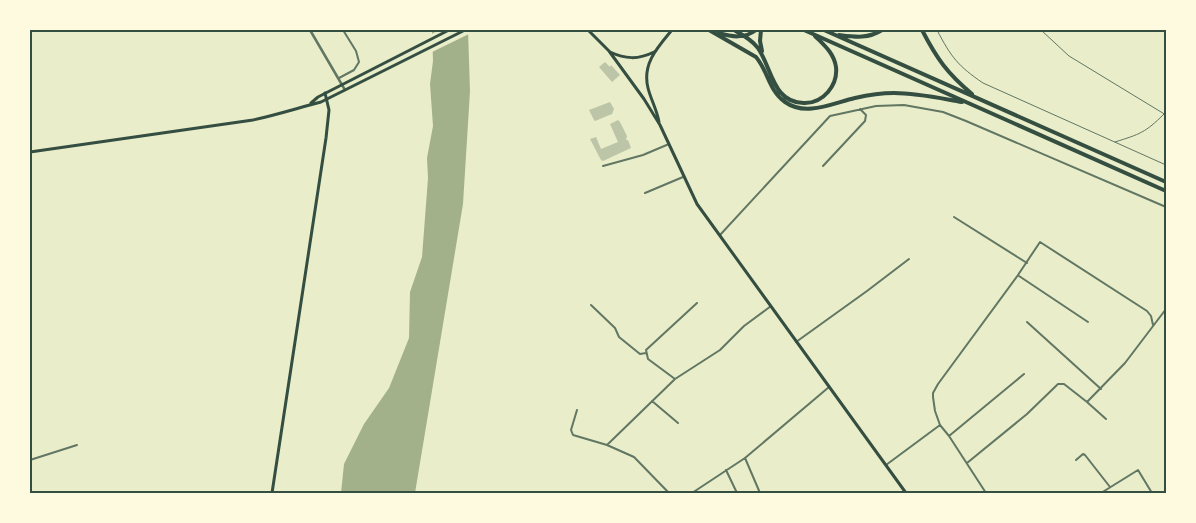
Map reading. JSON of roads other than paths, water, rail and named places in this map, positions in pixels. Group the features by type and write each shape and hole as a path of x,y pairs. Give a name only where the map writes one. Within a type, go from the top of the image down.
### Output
{"highway":[{"path":"734,30 754,42 764,58"},
{"path":"710,31 730,36 745,36 756,30"},
{"path":"762,30 760,41 773,82 786,98 800,103 818,100 832,88 835,80 836,70 831,54 811,33"},
{"path":"804,30 1166,191"},
{"path":"824,30 1166,182"},
{"path":"833,34 861,37 870,36 882,30"},
{"path":"922,30 940,63 953,78 975,97"},
{"path":"710,31 756,57 774,92 782,100 795,107 813,108 856,98 893,93 926,95 969,104"}],"main road":[{"path":"310,103 325,93 449,30"},
{"path":"30,152 253,120 278,114 327,98 465,30"},
{"path":"588,30 609,51 631,80 660,125 697,204 906,493"},
{"path":"660,125 647,81 649,62 654,52 672,30"},
{"path":"609,51 619,56 633,58 654,52"},
{"path":"272,493 326,138 329,110 325,93"}],"street":[{"path":"310,30 344,90"},
{"path":"339,79 354,70 359,62 356,51 343,30"},
{"path":"720,235 830,116 876,106 898,105 943,112 1166,207"},
{"path":"823,166 865,121 866,115 860,109"},
{"path":"603,166 639,156 669,144"},
{"path":"645,193 683,176"},
{"path":"954,218 1027,263"},
{"path":"986,493 940,425 935,411 934,393 938,384 1018,276 1040,242 1147,311 1151,316 1153,325"},
{"path":"796,342 867,292 909,259"},
{"path":"1018,276 1088,322"},
{"path":"591,304 615,328 618,336 640,354 646,353"},
{"path":"675,379 648,359 646,353 648,346 697,304"},
{"path":"607,444 675,379 720,350 744,326 771,306"},
{"path":"1088,402 1125,363 1166,309"},
{"path":"1027,322 1101,389"},
{"path":"949,436 1024,374"},
{"path":"966,463 1027,414 1058,384 1064,384 1106,418"},
{"path":"692,493 744,458 829,387"},
{"path":"652,401 678,423"},
{"path":"577,410 571,430 572,434 607,444 634,457 669,493"},
{"path":"886,465 940,425"},
{"path":"30,460 77,445"},
{"path":"1076,460 1083,454 1085,455 1110,487"},
{"path":"744,458 760,493"},
{"path":"726,470 737,493"},
{"path":"1101,493 1106,492 1110,487 1138,470 1152,493"}],"lane":[{"path":"937,30 953,59 968,73 983,83 1166,165"},
{"path":"1040,30 1069,56 1165,114 1150,129 1114,142"}]}
